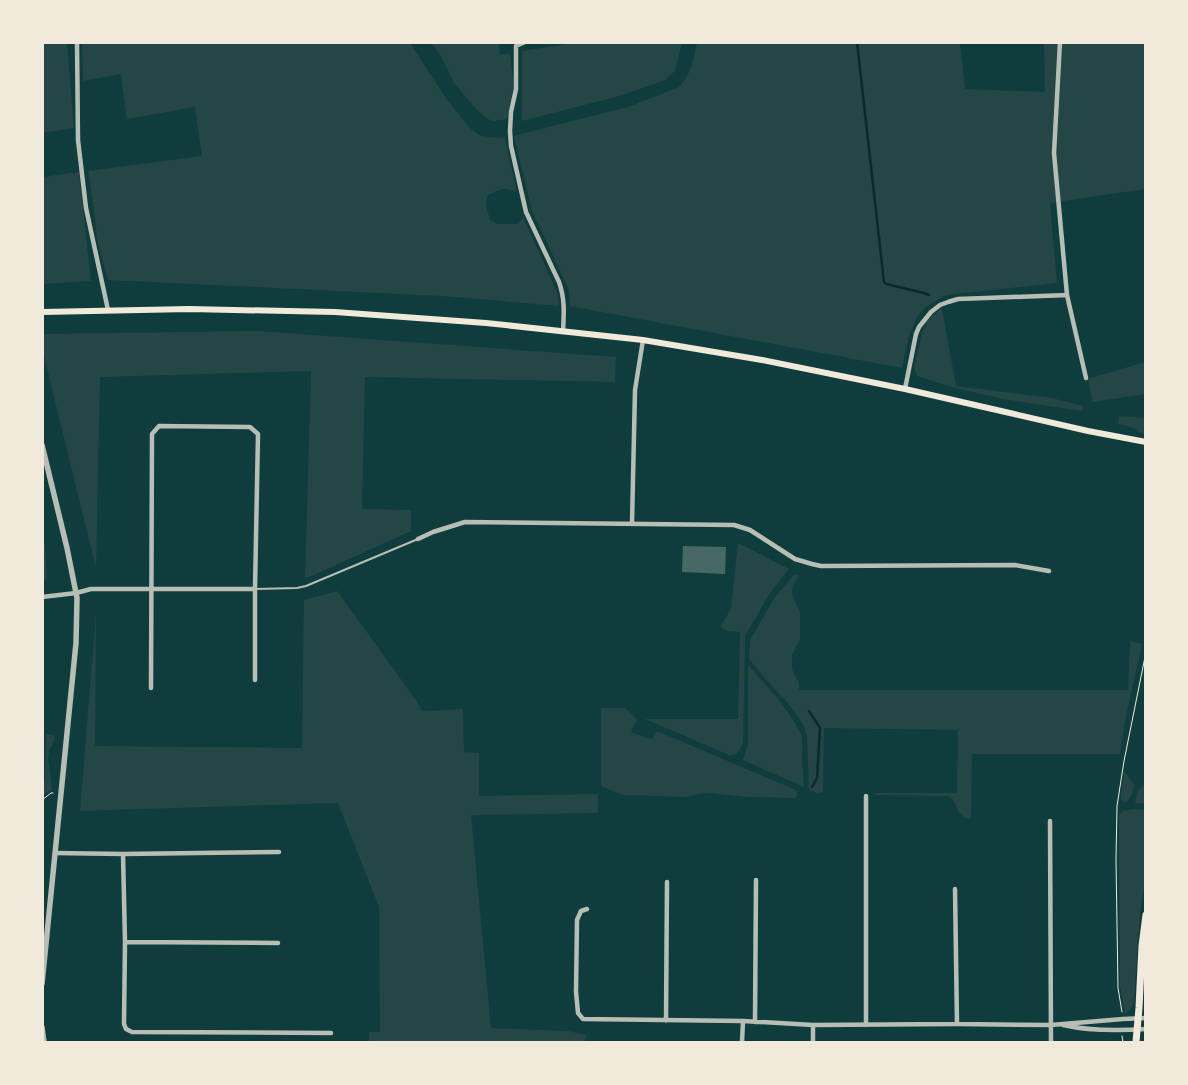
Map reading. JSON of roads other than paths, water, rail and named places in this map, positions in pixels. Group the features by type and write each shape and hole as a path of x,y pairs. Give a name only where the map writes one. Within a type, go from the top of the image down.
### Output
{"main road":[{"path":"42,312 190,309 335,312 486,323 643,340 762,360 1143,441"},
{"path":"1136,1042 1136,1030 1142,1018 1142,946 1146,915"}],"street":[{"path":"77,42 78,140 86,208 108,310"},
{"path":"525,42 516,46 516,89 511,112 511,146 526,212 562,292 564,306 563,331"},
{"path":"1060,42 1054,153 1067,295 1086,378"},
{"path":"904,389 919,327 931,312 940,305 958,300 1067,295"},
{"path":"632,524 635,390 643,340"},
{"path":"151,688 152,434 159,426 250,427 258,434 255,680"},
{"path":"42,445 77,598 76,642 42,984"},
{"path":"418,539 466,522 734,525 750,530 796,559 822,566 1015,565 1049,571"},
{"path":"42,597 76,593 91,589 255,589"},
{"path":"866,796 866,1025"},
{"path":"1050,821 1051,1042"},
{"path":"56,853 279,852"},
{"path":"123,854 124,1024 126,1029 132,1032 331,1033"},
{"path":"755,1022 756,880"},
{"path":"666,1020 667,882"},
{"path":"955,889 957,1024"},
{"path":"586,909 581,911 577,920 576,992 578,1013 583,1019 743,1021 813,1025 1051,1025 1142,1018"},
{"path":"125,942 278,943"},
{"path":"742,1042 743,1021"},
{"path":"1057,1024 1078,1029 1146,1029"},
{"path":"813,1025 813,1042"},
{"path":"42,1027 44,1042"}],"lane":[{"path":"255,589 306,586 418,539"}],"waterway":[{"path":"857,42 884,282 929,295"},
{"path":"809,711 820,728 817,778 812,787"}]}
